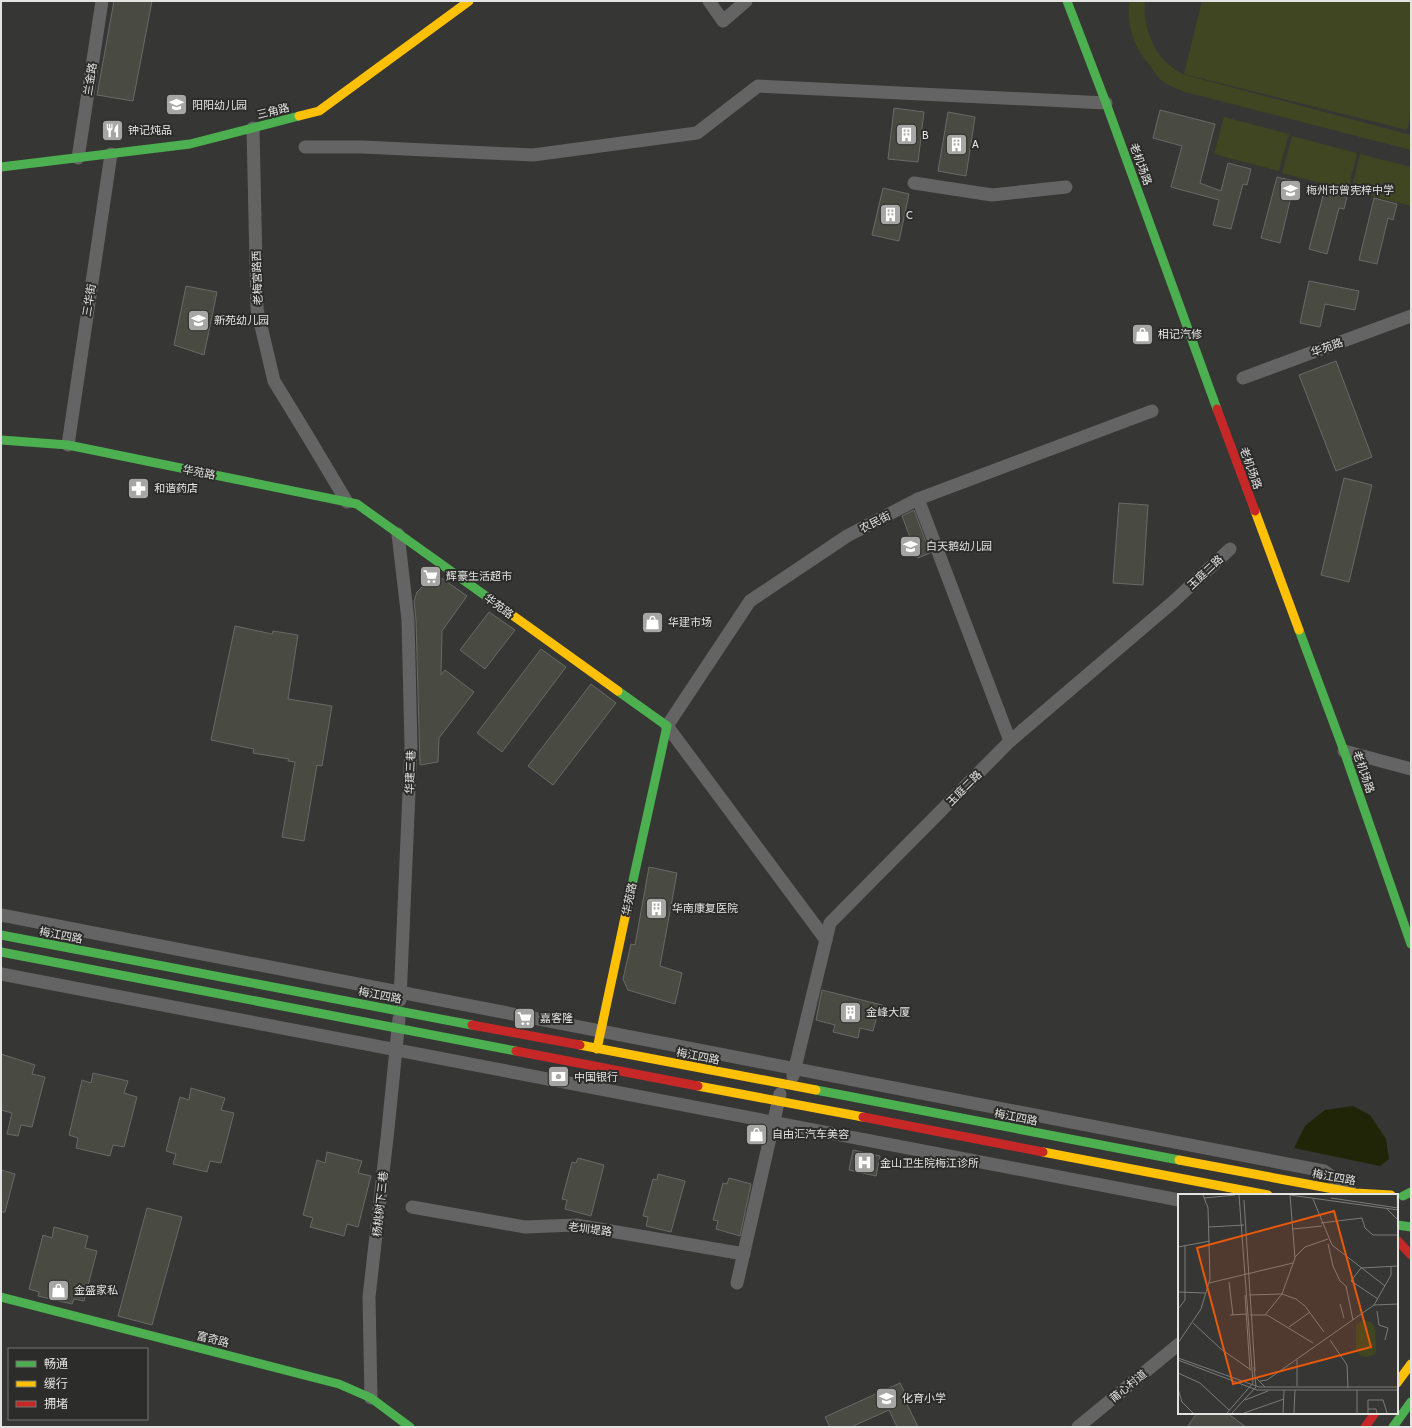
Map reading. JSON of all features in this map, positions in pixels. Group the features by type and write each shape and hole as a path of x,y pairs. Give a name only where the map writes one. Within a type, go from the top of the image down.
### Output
{"street":[{"name":"兰金路","path":"78,158 102,1"},
{"name":"三角路","path":"1,167 190,144 319,111 469,1"},
{"path":"709,1 723,21 746,1"},
{"name":"老机场路","path":"1067,1 1106,103 1212,398 1344,751 1411,944"},
{"path":"305,147 363,147 533,155 697,133 758,86 1106,103"},
{"name":"老梅宮路西","path":"253,128 257,309 274,382 308,435 347,502"},
{"name":"三华街","path":"68,445 111,154"},
{"path":"914,183 992,195 1066,187"},
{"name":"华苑路","path":"1243,378 1411,316"},
{"name":"农民街","path":"667,726 750,601 847,536 918,499 1152,411"},
{"name":"华苑路","path":"1,440 68,445 357,504 667,726 597,1049"},
{"path":"918,499 1010,741"},
{"name":"华建三巷","path":"398,534 408,620 411,746 399,1011"},
{"name":"玉庭二路","path":"737,1282 786,1085 830,923 1010,741 1173,602 1230,549"},
{"path":"667,726 826,940"},
{"path":"1344,751 1411,769"},
{"path":"1,915 1324,1171 1355,1193"},
{"name":"梅江四路","path":"1,935 1355,1193 1373,1194"},
{"path":"1,952 1263,1194"},
{"path":"1,974 1178,1200"},
{"name":"杨桃树下三巷","path":"370,1398 369,1297 388,1129 399,1011"},
{"name":"老圳堤路","path":"412,1207 525,1227 576,1225 744,1254"},
{"path":"1398,1225 1411,1228"},
{"path":"1398,1241 1411,1255"},
{"name":"富奇路","path":"1,1297 339,1384 370,1398 410,1427"},
{"name":"莆心村道","path":"1078,1427 1178,1345"},
{"path":"1398,1382 1411,1364"},
{"path":"1393,1427 1411,1402"},
{"path":"1365,1427 1374,1414"}],"shaded area":[{"path":"1129,1 1145,1 1145,18 1152,43 1161,57 1182,74 1411,135 1411,150 1185,92 1167,84 1157,76 1140,52 1132,36 1129,20"},
{"path":"1202,1 1411,1 1411,114 1407,130 1184,74"},
{"path":"1224,117 1289,134 1279,171 1214,154"},
{"path":"1292,136 1357,153 1348,190 1282,173"},
{"path":"1360,154 1411,167 1411,206 1351,191"},
{"path":"1353,1106 1370,1115 1386,1139 1389,1159 1380,1166 1294,1148 1305,1126 1325,1110"}],"building":[{"path":"114,1 152,1 133,101 97,95"},
{"name":"B","path":"894,108 924,112 918,162 888,159"},
{"path":"1160,110 1215,124 1200,183 1221,191 1228,163 1251,169 1247,185 1243,184 1231,229 1213,225 1219,200 1171,187 1182,146 1153,138"},
{"name":"A","path":"948,112 975,117 966,176 938,171"},
{"path":"1277,177 1300,182 1296,198 1291,197 1280,243 1261,238"},
{"name":"C","path":"883,188 909,194 899,241 872,235"},
{"path":"1325,188 1348,193 1344,209 1339,208 1327,254 1309,249"},
{"path":"1374,198 1397,204 1393,220 1388,218 1377,264 1359,260"},
{"path":"1309,281 1359,291 1355,310 1325,304 1320,327 1300,323"},
{"path":"186,286 217,292 204,355 174,345"},
{"path":"1336,361 1372,457 1336,471 1299,375"},
{"path":"1344,478 1372,485 1349,582 1321,575"},
{"path":"1119,503 1148,505 1143,585 1113,583"},
{"path":"914,510 930,553 918,558 902,516"},
{"path":"440,577 467,596 442,631 441,675 445,670 474,692 439,738 438,762 420,765 416,620 414,601 417,592 428,581"},
{"path":"489,612 515,630 485,669 460,650"},
{"path":"235,626 272,634 273,631 298,635 288,699 332,706 322,766 317,765 304,841 282,837 295,762 288,761 289,759 253,753 254,749 211,740"},
{"path":"541,649 566,667 502,752 477,733"},
{"path":"591,684 616,703 553,785 528,766"},
{"name":"华南康复医院","path":"649,867 677,873 660,966 682,973 675,1004 628,990 623,979 631,944 635,945"},
{"name":"金峰大厦","path":"822,990 886,1006 883,1018 877,1016 873,1031 860,1028 858,1038 833,1032 835,1025 816,1020"},
{"path":"1,1054 35,1065 32,1074 45,1077 32,1127 21,1125 18,1136 7,1134 12,1113 1,1110"},
{"path":"93,1073 128,1081 124,1093 137,1097 124,1147 113,1145 110,1156 76,1148 78,1138 69,1135 82,1080 91,1083"},
{"path":"191,1088 225,1098 221,1110 234,1113 221,1163 210,1161 207,1172 173,1164 176,1154 166,1151 180,1097 189,1100"},
{"name":"金山卫生院梅江诊所","path":"853,1150 880,1156 876,1176 849,1170"},
{"path":"327,1152 362,1161 358,1173 371,1176 358,1227 347,1224 344,1236 310,1227 313,1218 303,1215 317,1160 325,1163"},
{"path":"578,1158 604,1165 591,1216 565,1209 567,1200 562,1199 572,1162 576,1163"},
{"path":"1,1170 15,1174 5,1212 1,1212"},
{"path":"658,1174 685,1181 671,1232 646,1226 648,1217 643,1216 653,1179 657,1180"},
{"path":"729,1178 751,1184 740,1236 716,1229 718,1221 713,1220 723,1183 727,1184"},
{"path":"147,1208 182,1217 152,1325 118,1316"},
{"path":"54,1227 88,1236 85,1248 97,1251 84,1301 74,1299 72,1304 38,1296 39,1292 29,1289 43,1235 52,1238"},
{"path":"900,1383 909,1401 906,1402 918,1427 897,1427 889,1410 851,1427 830,1427 825,1417"},
{"path":"1196,1414 1228,1414 1246,1427 1187,1427"}],"traffic: fast":[{"path":"1067,1 1106,103 1217,409"},
{"path":"1,167 190,144 299,116"},
{"path":"1,440 68,445 357,504 490,599"},
{"path":"1299,630 1344,751 1411,944"},
{"path":"618,691 667,726 627,908"},
{"path":"1,935 472,1025"},
{"path":"1,952 516,1051"},
{"path":"816,1090 1179,1160"},
{"path":"1403,1196 1411,1192"},
{"path":"1398,1225 1411,1227"},
{"path":"1,1297 339,1384 371,1398 410,1427"},
{"path":"1393,1427 1411,1402"}],"traffic: slow":[{"path":"299,116 319,111 469,1"},
{"path":"1255,511 1299,630"},
{"path":"490,599 618,691"},
{"path":"597,1049 627,908"},
{"path":"580,1045 816,1090"},
{"path":"698,1086 863,1117"},
{"path":"1043,1152 1263,1194"},
{"path":"1179,1160 1355,1193 1373,1194"},
{"path":"1398,1382 1411,1364"}],"traffic: jam":[{"path":"1217,409 1255,511"},
{"path":"472,1025 580,1045"},
{"path":"516,1051 698,1086"},
{"path":"863,1117 1043,1152"},
{"path":"1398,1241 1411,1255"},
{"path":"1365,1427 1374,1414"}],"place":[{"name":"阳阳幼儿园","path":"176,105"},
{"name":"钟记炖品","path":"112,130"},
{"name":"B","path":"906,135"},
{"name":"A","path":"957,144"},
{"name":"梅州市曾宪梓中学","path":"1291,190"},
{"name":"C","path":"891,215"},
{"name":"新苑幼儿园","path":"199,320"},
{"name":"相记汽修","path":"1142,334"},
{"name":"和谐药店","path":"138,488"},
{"name":"白天鹅幼儿园","path":"910,546"},
{"name":"辉豪生活超市","path":"430,576"},
{"name":"华建市场","path":"652,622"},
{"name":"华南康复医院","path":"656,908"},
{"name":"金峰大厦","path":"851,1012"},
{"name":"嘉客隆","path":"525,1018"},
{"name":"中国银行","path":"558,1077"},
{"name":"自由汇汽车美容","path":"756,1134"},
{"name":"金山卫生院梅江诊所","path":"864,1163"},
{"name":"金盛家私","path":"59,1290"},
{"name":"化育小学","path":"886,1398"}]}
